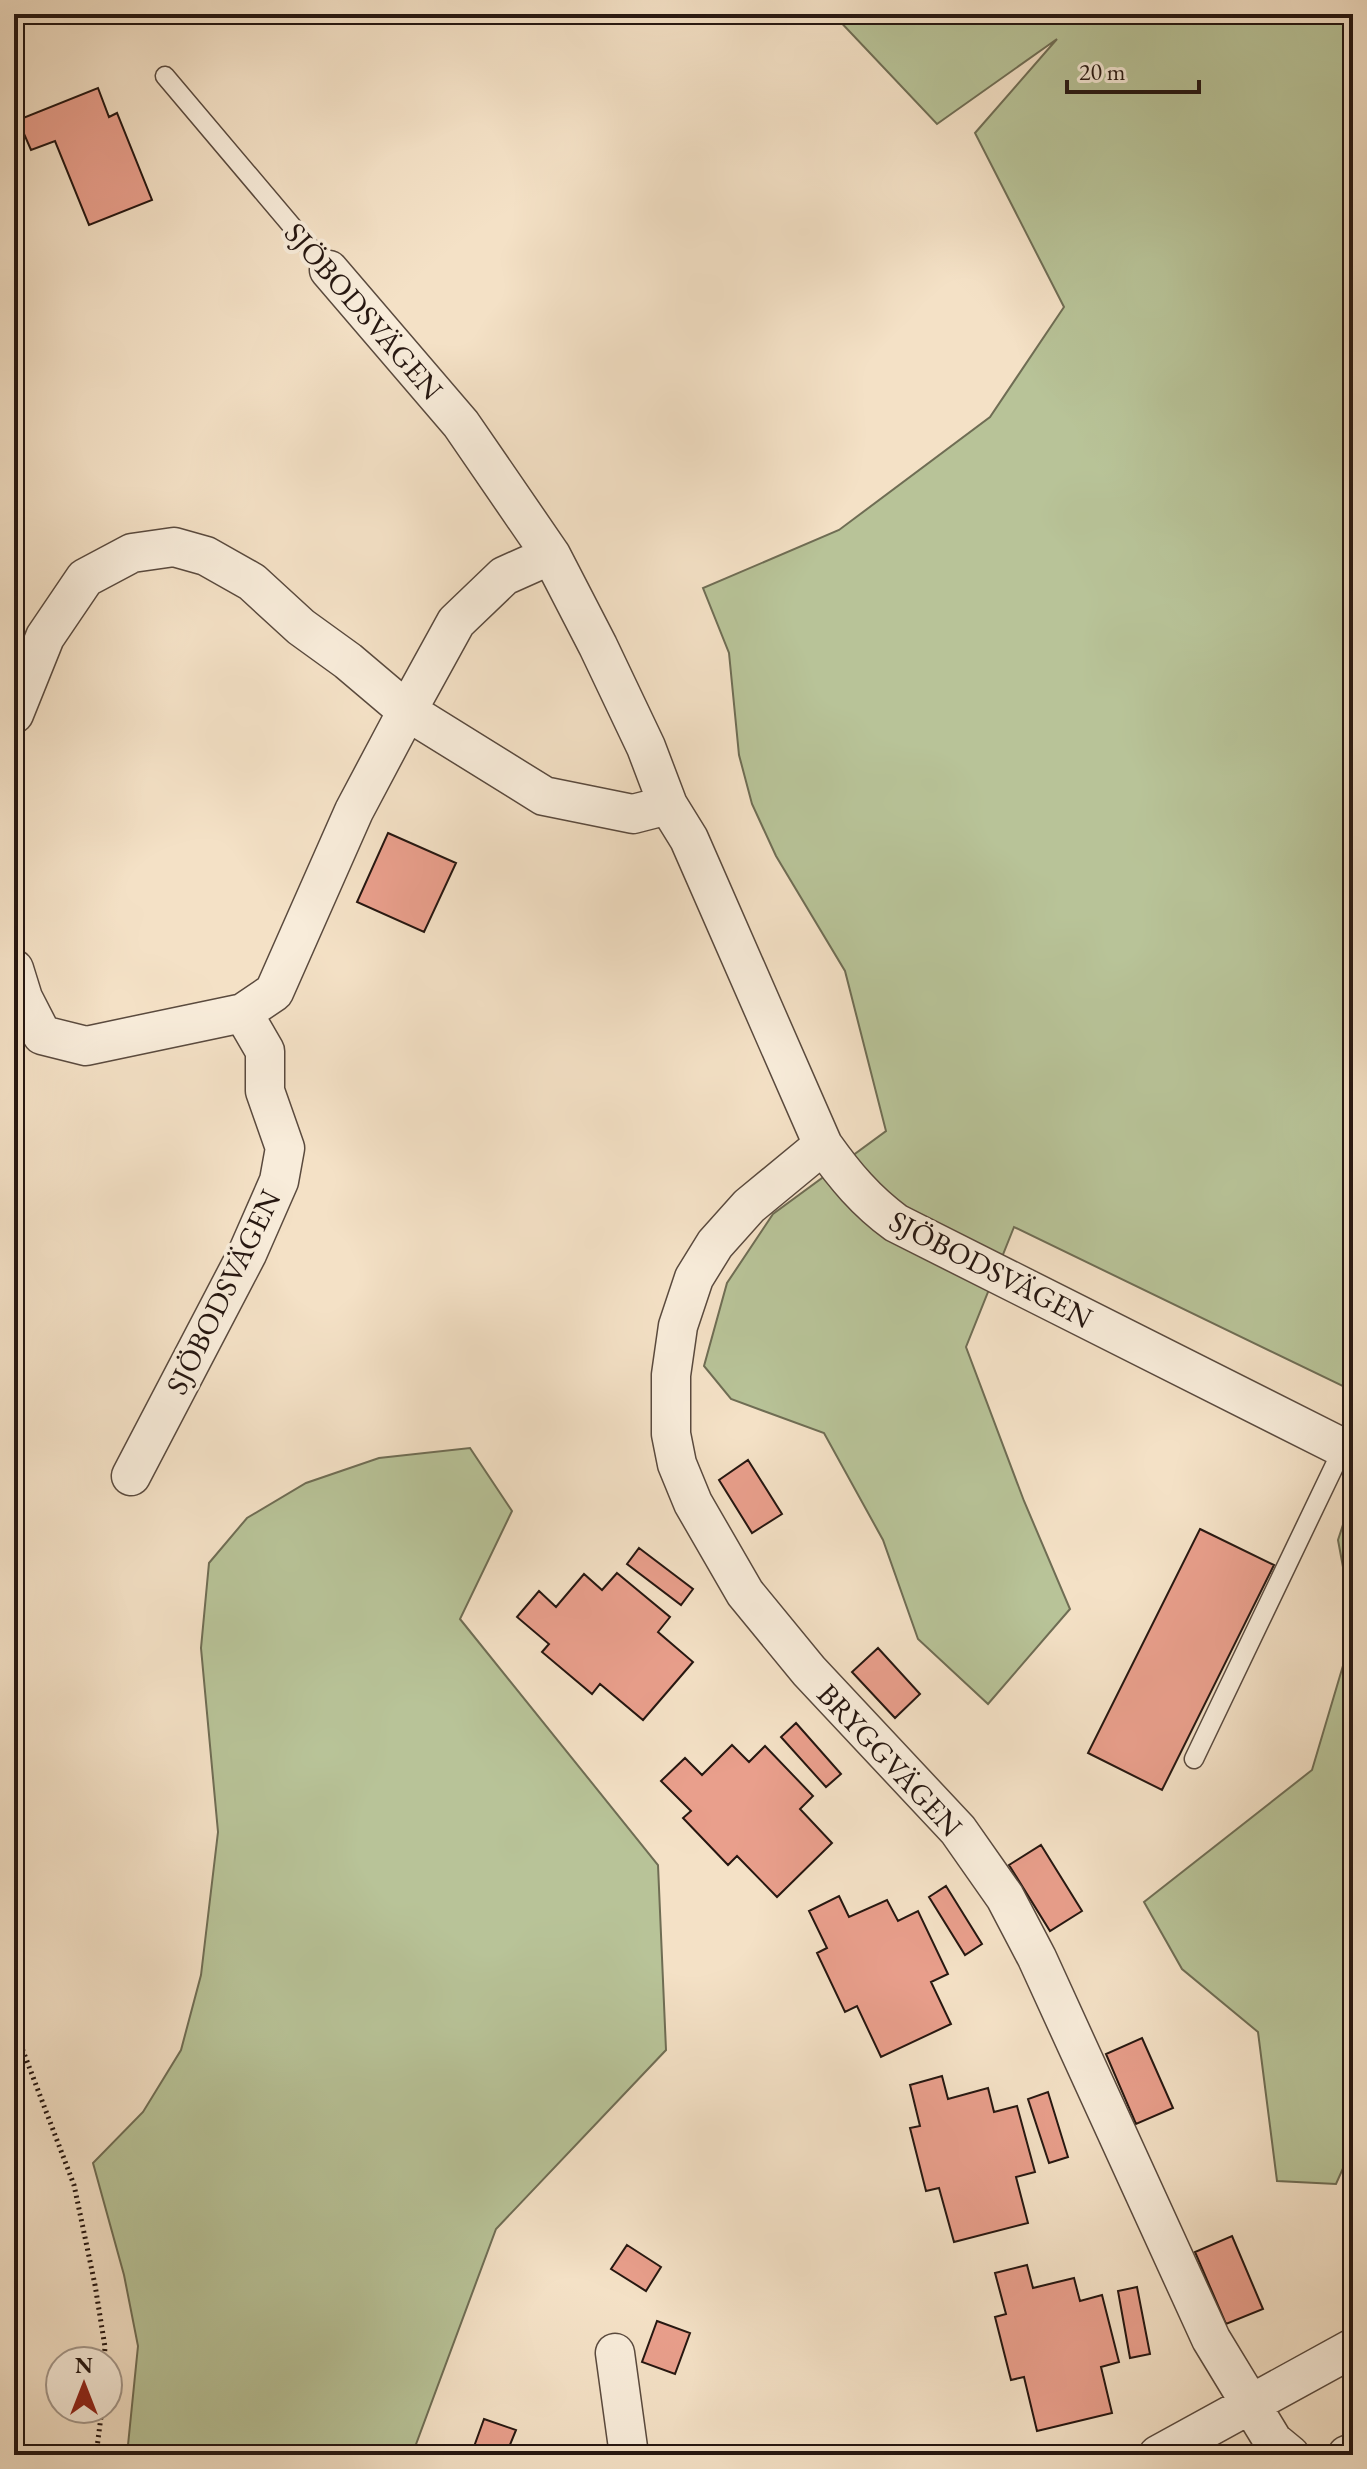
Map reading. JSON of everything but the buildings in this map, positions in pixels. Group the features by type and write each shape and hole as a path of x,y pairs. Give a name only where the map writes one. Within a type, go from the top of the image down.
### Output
{"street":[{"name":"SJÖBODSVÄGEN","path":"329,270 461,424 551,555 646,747 668,805 689,839 823,1145 847,1178 864,1197 896,1223 1348,1451"},
{"path":"14,714 45,637 85,578 132,553 174,547 206,556 252,582 301,627 348,661 407,711 544,796 633,814 668,805"},
{"path":"14,969 23,998 42,1035 86,1046 243,1013 274,992 354,811 456,622 504,576 551,555"},
{"name":"SJÖBODSVÄGEN","path":"131,1476 247,1254 279,1181 285,1148 265,1091 265,1051 243,1013"},
{"name":"BRYGGVÄGEN","path":"823,1145 749,1206 715,1244 694,1278 678,1326 671,1375 671,1434 677,1464 693,1503 745,1593 809,1671 958,1830 1005,1897 1037,1958 1211,2339 1273,2441 1290,2455"},
{"path":"615,2353 629,2455"},
{"path":"1158,2455 1350,2356"},
{"path":"1347,2455 1353,2453"}],"lane":[{"name":"SJÖBODSVÄGEN","path":"165,76 329,270"},
{"name":"SJÖBODSVÄGEN","path":"1194,1759 1348,1451"}],"path":[{"path":"14,2027 74,2185 105,2345"},
{"path":"96,2455 100,2425"}],"green space":[{"path":"833,14 1353,14 1353,1391 1014,1227 966,1347 1024,1501 1070,1609 988,1704 918,1639 883,1540 824,1433 731,1399 704,1366 727,1283 773,1214 886,1131 845,971 776,856 752,804 739,755 729,653 703,588 839,530 990,417 1064,307 975,133 1057,39 937,124"},
{"path":"470,1448 512,1511 460,1619 658,1865 666,2050 496,2229 412,2455 127,2455 138,2346 124,2275 93,2163 143,2112 181,2050 201,1975 218,1832 201,1648 209,1563 247,1518 306,1483 379,1458"},
{"path":"1353,1494 1353,1621 1338,1540"},
{"path":"1353,1632 1353,2146 1336,2184 1277,2181 1258,2032 1182,1969 1144,1902 1312,1770"}]}
